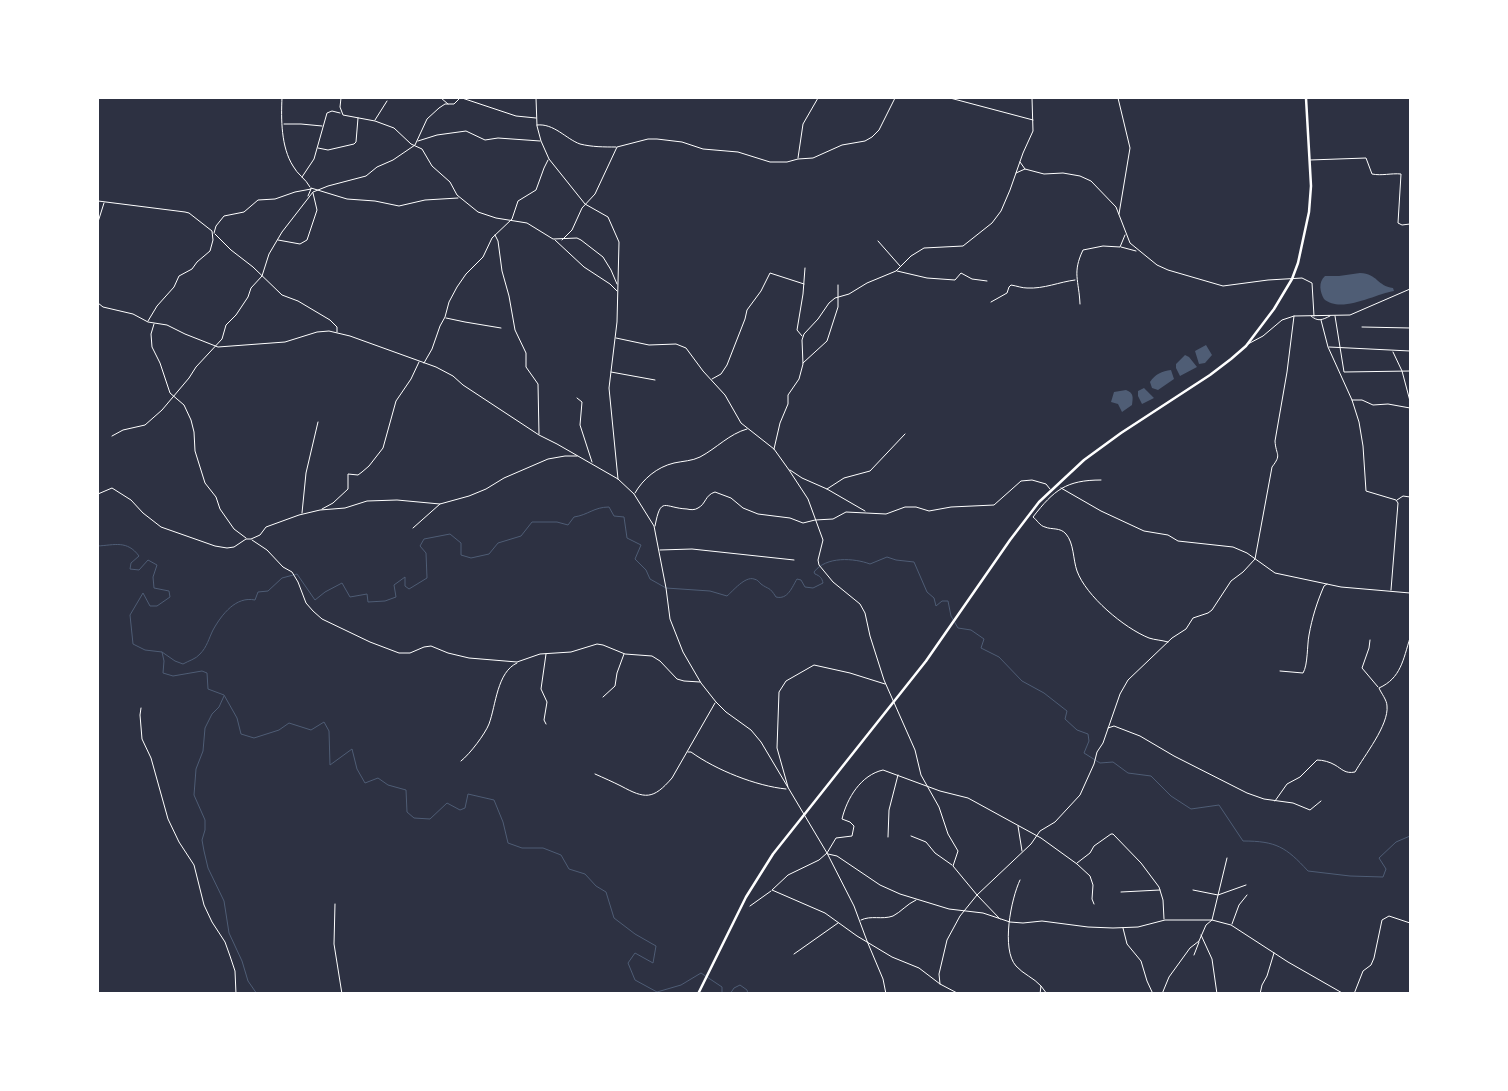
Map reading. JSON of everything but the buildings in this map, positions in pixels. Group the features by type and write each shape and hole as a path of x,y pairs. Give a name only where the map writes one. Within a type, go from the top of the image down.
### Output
{"main road":[{"path":"698,994 746,897 773,854 803,814 894,704 1039,502 1092,455 1121,433 1210,375 1246,346 1274,310 1292,279 1303,245 1309,212 1310,160 1306,98"}],"street":[{"path":"282,98 284,137 290,162 311,188 316,191 347,200 386,202 398,206 425,200 459,198"},
{"path":"341,98 339,102 341,113"},
{"path":"441,98 448,104"},
{"path":"112,436 123,430 145,425 162,410 224,336 229,321 236,315 248,297 251,288 262,276 269,254 277,240 313,192 366,176 392,160 415,145 428,119 439,108 448,104 454,104 461,98 516,116 536,118"},
{"path":"536,98 537,126 541,141 549,158 585,204 608,217 617,235 619,248 618,292 610,398 618,479"},
{"path":"798,159 803,124 818,98"},
{"path":"537,126 544,125 572,140 589,146 616,147 648,139 657,139 682,142 703,149 738,152 770,162 787,162 813,158 842,145 869,140 879,130 895,98"},
{"path":"950,98 1034,120"},
{"path":"774,449 780,423 788,404 788,395 791,389 798,383 803,364 803,337 829,303 867,283 896,271 911,256 924,248 963,246 992,223 1001,211 1020,159 1033,131 1032,98"},
{"path":"1118,98 1130,148 1119,215"},
{"path":"375,121 387,101"},
{"path":"302,177 314,159 327,112 332,111 350,118 389,125 411,144 422,149 432,166 448,179 459,198 468,205 485,216 532,224 554,239 584,267 610,284 618,292"},
{"path":"317,148 328,150 354,144 356,142 358,118"},
{"path":"283,124 323,126"},
{"path":"417,141 437,135 466,132 485,140 498,138 541,141"},
{"path":"562,240 572,230 585,204 595,194 616,147"},
{"path":"424,363 432,349 449,302 457,287 466,274 483,257 489,242 495,234 511,220 518,201 536,190 549,158"},
{"path":"1310,160 1366,158 1372,174 1384,176 1396,173 1401,174 1398,223 1402,225 1410,224"},
{"path":"1020,159 1020,164 1025,169 1040,174 1063,173 1086,178 1107,196 1116,207 1130,243 1157,265 1223,286 1302,278 1312,283 1314,316"},
{"path":"1016,174 1025,169"},
{"path":"306,199 311,188"},
{"path":"148,322 157,306 174,287 180,274 192,269 210,251 216,226 224,216 244,212 259,200 275,199 311,188"},
{"path":"277,240 300,244 307,240 318,210 313,192"},
{"path":"98,201 189,213 212,231 230,250 254,266 282,295 298,301 330,320 337,327 337,333"},
{"path":"98,222 104,202"},
{"path":"495,234 498,241 502,271 515,330 526,353 526,367 538,384 539,435"},
{"path":"1120,247 1126,235"},
{"path":"554,239 577,238 599,253 611,270 617,285"},
{"path":"878,241 900,266"},
{"path":"1080,304 1079,288 1076,280 1077,265 1083,250 1103,246 1139,251"},
{"path":"803,337 797,330 805,268"},
{"path":"896,271 927,278 955,280 962,273 972,279 987,281"},
{"path":"712,380 721,374 727,365 747,310 761,291 770,273 804,284"},
{"path":"991,302 1007,293 1011,285 1032,288 1076,280"},
{"path":"803,364 827,341 836,316 839,297 838,285"},
{"path":"1246,346 1263,336 1279,321 1294,316 1334,316 1356,313 1410,289"},
{"path":"98,303 103,307 133,314 148,322 167,325 215,345 235,346 286,342 317,332 329,331 337,333 436,367 453,376 463,385 539,435 618,479 634,494 654,526 660,550 672,627 683,652 701,682 716,702 756,734 827,853 860,920 883,979 886,994"},
{"path":"940,984 939,974 947,940 960,916 977,895 1022,853 1040,831 1054,822 1080,795 1094,764 1096,752 1103,743 1120,694 1128,680 1168,642 1186,629 1193,618 1212,610 1231,581 1255,559 1272,467 1279,458 1275,441 1288,370 1294,316"},
{"path":"1310,316 1315,320 1321,320 1331,316"},
{"path":"1334,316 1344,372 1410,371"},
{"path":"445,317 500,328"},
{"path":"1321,320 1328,347 1352,400 1359,422 1363,446 1366,491 1396,500 1403,496 1410,497"},
{"path":"154,323 151,334 152,347 160,363 167,387 173,396 184,405 194,432 195,451 206,482 216,497 220,509 234,529 246,539"},
{"path":"1362,328 1410,328"},
{"path":"616,338 649,344 682,345 686,348 728,400 741,423 774,449 806,495 823,542 818,560 819,566 863,608 873,648 886,685 915,750 921,775 938,807 948,834 958,850 953,866"},
{"path":"1328,347 1410,351"},
{"path":"1392,350 1402,372 1410,400"},
{"path":"320,510 348,489 348,474 358,475 369,466 383,448 396,401 411,379 419,362"},
{"path":"611,372 655,380"},
{"path":"577,398 582,402 580,425 593,464"},
{"path":"1352,400 1362,400 1373,405 1388,404 1410,408"},
{"path":"302,514 306,473 318,422"},
{"path":"634,494 642,481 659,469 690,461 738,432 749,429"},
{"path":"827,489 844,478 870,471 905,434"},
{"path":"98,494 112,488 131,500 143,513 161,527 215,546 230,548 246,539 260,535 266,527 302,514 345,508 374,500 440,504 469,496 486,489 504,478 548,460 565,456 578,456"},
{"path":"789,470 867,512"},
{"path":"654,526 658,509 662,506 695,510 701,506 708,495 715,492 758,514 790,518 803,523 833,519 846,512 886,514 905,506 929,511 951,507 994,505 1021,481 1026,479 1046,484 1051,490"},
{"path":"1101,480 1069,484 1061,488 1042,506 1034,517 1044,527 1062,531 1068,536 1080,578 1089,592 1109,613 1135,631 1151,638 1168,642"},
{"path":"1061,488 1101,511 1144,531 1168,535 1178,541 1233,547 1247,553 1275,573 1341,587 1410,593"},
{"path":"1391,591 1396,500"},
{"path":"333,502 337,509"},
{"path":"413,528 440,504"},
{"path":"251,539 292,572 306,603 313,611 322,619 339,628 396,653 410,653 431,646 468,658 518,662"},
{"path":"660,550 692,549 794,560"},
{"path":"1280,670 1303,673 1305,670 1306,650 1314,614 1324,586 1327,584"},
{"path":"1378,688 1388,684 1395,678 1410,638"},
{"path":"1275,800 1287,784 1300,777 1315,761 1321,760 1331,763 1349,773 1355,772 1382,727 1387,705 1378,688 1362,668 1370,640"},
{"path":"462,761 470,754 487,728 503,674 513,664 534,656 546,653 570,652 600,644 625,654 652,656 660,661 677,679 701,682"},
{"path":"546,653 541,685 547,702 544,720 546,724"},
{"path":"603,696 615,686 616,676 625,654"},
{"path":"788,790 779,757 777,740 779,692 786,681 814,665 850,673 886,685"},
{"path":"596,774 635,794 647,795 656,793 672,778 716,702"},
{"path":"141,708 142,740 151,758 168,820 194,865 204,905 227,949 234,971 236,994"},
{"path":"1108,728 1114,726 1140,736 1174,756 1247,793 1264,799 1293,804 1308,810 1314,808 1321,801"},
{"path":"688,752 747,780 788,790"},
{"path":"750,906 772,890 788,875 818,860 827,853 836,838 852,836 854,826 842,819 847,804 860,784 870,774 880,770 898,774 940,791 968,798 1036,836 1077,864 1092,881 1092,899 1094,904"},
{"path":"888,837 889,810 898,774"},
{"path":"1018,825 1022,853"},
{"path":"1077,864 1090,853 1098,842 1112,834 1141,863 1160,890 1163,900 1164,920"},
{"path":"911,836 926,842 935,853 953,866 1000,919"},
{"path":"827,853 837,856 880,885 916,899 964,912 983,913 1021,924 1042,921 1088,927 1123,927 1138,926 1164,920 1212,920 1231,925 1344,994"},
{"path":"1194,955 1201,935 1208,922 1212,920 1227,858"},
{"path":"1020,880 1015,890 1008,940 1014,963 1041,986 1047,994"},
{"path":"1193,890 1218,894 1246,885"},
{"path":"772,890 825,913 892,958 922,970 940,984 959,994"},
{"path":"1121,892 1160,890"},
{"path":"1231,925 1239,905 1247,896"},
{"path":"860,920 868,917 893,916 908,903 916,899"},
{"path":"335,904 334,944 342,994"},
{"path":"1354,994 1363,971 1371,965 1374,958 1382,920 1389,916 1410,923"},
{"path":"794,954 838,923"},
{"path":"1123,927 1126,940 1141,961 1153,994"},
{"path":"1201,935 1210,952 1217,994"},
{"path":"1162,994 1169,977 1190,948 1199,941"},
{"path":"1260,994 1274,953"},
{"path":"1040,994 1041,986"}],"water":[{"path":"1360,273 1370,275 1384,285 1393,288 1394,291 1349,304 1331,303 1324,299 1320,287 1321,281 1325,276"},
{"path":"1206,345 1212,355 1205,363 1199,364 1195,351"},
{"path":"1185,355 1197,367 1180,376 1176,364"},
{"path":"1171,370 1174,379 1158,390 1152,388 1150,382 1156,375"},
{"path":"1144,388 1154,398 1142,404 1138,391"},
{"path":"1126,390 1130,392 1133,400 1132,405 1122,412 1118,404 1111,402 1114,392"}],"waterway":[{"path":"162,652 183,664 196,657 204,648 225,612 242,601 248,599 255,600 258,592 268,591 282,578 297,574 315,600 342,583 350,597 367,594 368,602 385,601 396,597 394,585 405,577 405,586 409,589 427,578 426,553 420,546 424,539 450,534 461,543 461,555 471,558 489,554 498,543 521,536 532,522 557,522 568,525 574,517 599,508 609,507 614,516 624,517 627,538 641,545 635,559 646,570 650,579 666,588 710,591 727,596 743,582 754,579 770,590 776,597 784,597 797,579 801,580 805,587 813,588 823,583 821,577 814,572 819,567 833,561 856,560 870,564 887,557 914,562 927,592 934,598 936,606 942,601 948,601 951,616 958,628 971,630 984,639 981,648 999,657 1022,681 1044,693 1067,711 1065,719 1077,730 1088,734 1089,741 1084,753 1100,763 1113,762 1128,773 1151,776 1171,796 1191,809 1219,805 1243,841 1264,842 1280,847 1293,856 1308,871 1350,876 1383,877 1386,869 1379,858 1396,842 1410,836"},
{"path":"98,546 120,545 130,548 139,556 131,563 130,569 139,570 148,560 157,565 153,577 154,588 169,591 170,597 157,606 150,606 143,593 130,615 133,644 145,650 162,652 164,661 163,673 173,676 202,671 207,673 208,689 224,695 237,718 241,734 254,738 279,730 289,723 311,730 324,722 329,731 330,765 352,749 357,769 365,783 378,778 388,785 406,790 407,812 414,818 430,819 447,803 460,810 465,808 468,794 494,800 503,822 508,843 522,848 543,848 561,855 569,869 585,874 596,886 606,892 614,918 635,934 656,946 653,963 635,953 628,963 635,980 657,992 681,985 701,973 722,987 722,994"},
{"path":"224,696 205,728 203,751 196,769 194,795 205,820 202,840 208,868 224,901 229,933 242,961 248,981 257,994"},
{"path":"730,994 734,988 740,985 747,990 748,994"}]}
